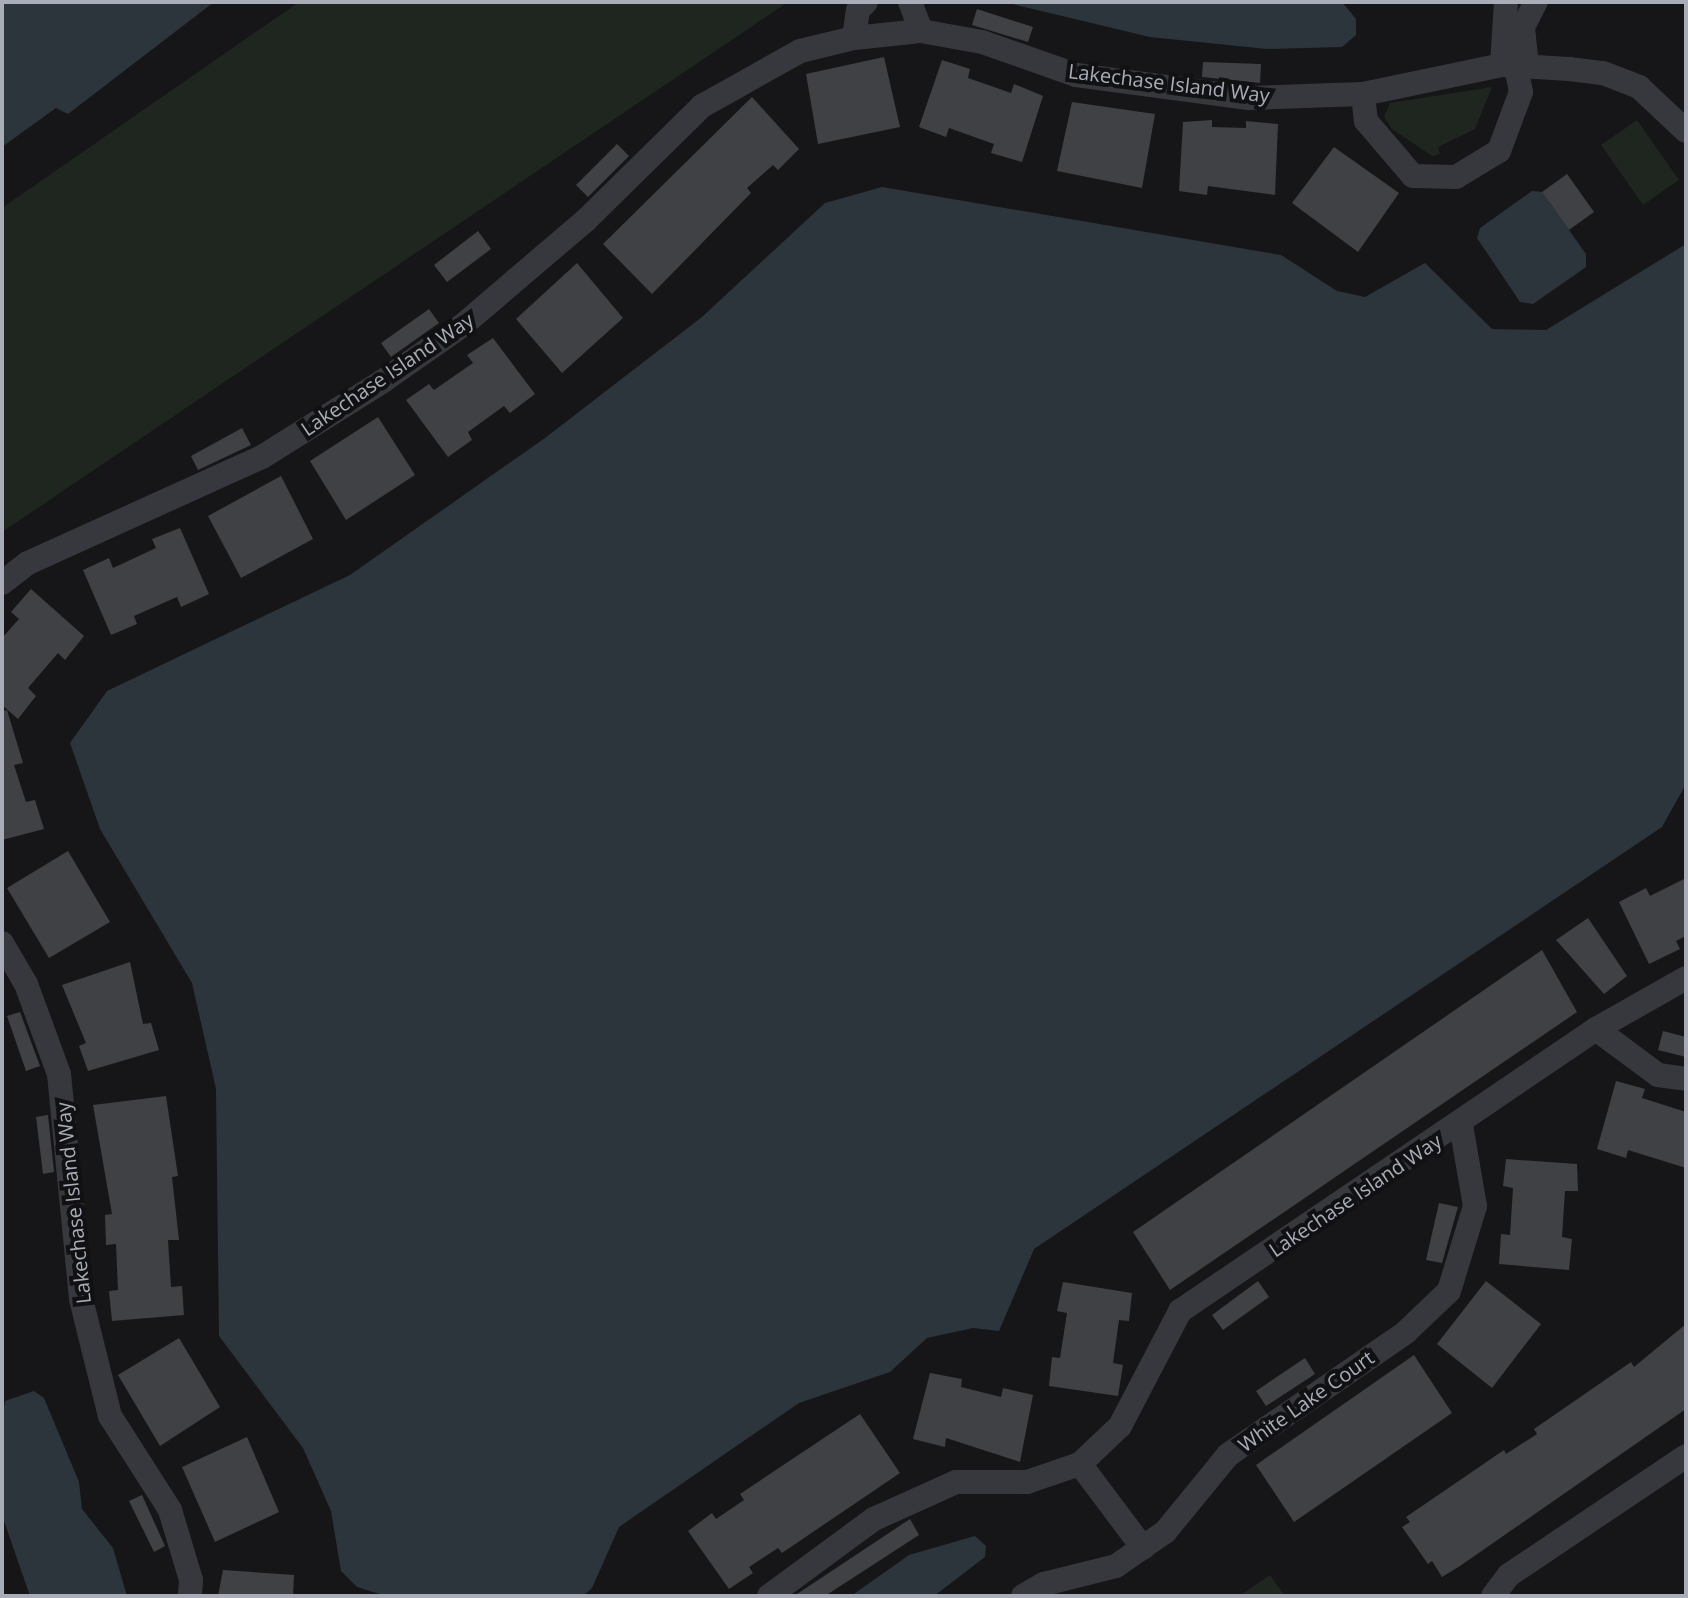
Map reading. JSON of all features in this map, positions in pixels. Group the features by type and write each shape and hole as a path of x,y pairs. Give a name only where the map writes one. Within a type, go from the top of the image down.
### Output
{"street":[{"path":"854,38 858,10 866,2"},
{"path":"910,2 921,31"},
{"path":"1363,94 1366,121 1413,176 1456,177 1499,151 1521,92 1506,2"},
{"path":"1515,65 1523,27 1536,2"},
{"name":"Lakechase Island Way","path":"2,583 28,563 262,457 383,381 463,325 586,220 702,106 800,51 854,38 921,31 982,42 1076,75 1248,98 1363,94 1515,65 1603,73 1639,87 1686,131"},
{"name":"Lakechase Island Way","path":"2,943 26,984 59,1074 81,1299 110,1416 170,1510 191,1580 190,1596"},
{"name":"Lakechase Island Way","path":"769,1596 874,1519 956,1482 1027,1482 1080,1464 1120,1426 1180,1311 1461,1125 1596,1029 1686,978"},
{"path":"1596,1029 1658,1075 1686,1079"},
{"name":"White Lake Court","path":"1023,1596 1044,1584 1116,1566 1143,1548 1165,1532 1228,1455 1406,1332 1449,1291 1475,1206 1461,1125"},
{"path":"1493,1596 1509,1575 1686,1456"},
{"path":"1080,1464 1143,1548"}],"shaded area":[{"path":"2,2 214,2 68,114 56,108 2,147"},
{"path":"299,2 788,2 2,532 2,208"},
{"path":"1004,2 1342,2 1356,19 1356,35 1342,47 1267,49 1150,37"},
{"path":"1492,87 1475,129 1438,147 1440,154 1432,156 1392,129 1384,117 1390,103"},
{"path":"1637,120 1679,180 1643,205 1601,145"},
{"path":"882,187 1281,255 1337,291 1365,297 1425,263 1492,329 1546,330 1686,244 1686,784 1662,827 1034,1249 999,1331 973,1328 927,1338 890,1372 799,1403 619,1527 592,1588 583,1596 386,1596 357,1587 341,1571 331,1511 303,1448 219,1336 216,1089 192,983 100,829 70,743 107,691 350,575 545,438 702,317 825,203"},
{"path":"1532,191 1542,192 1586,254 1586,267 1533,304 1520,302 1477,238 1480,228"},
{"path":"34,1391 44,1398 79,1482 82,1509 113,1548 127,1596 30,1596 4,1521 2,1418 5,1401"},
{"path":"975,1536 986,1546 985,1557 934,1596 851,1596 909,1555"},
{"path":"1270,1575 1285,1596 1239,1596"}],"building":[{"path":"977,9 1033,27 1028,42 972,25"},
{"path":"884,57 900,127 818,144 806,74"},
{"path":"942,60 970,69 968,78 1011,93 1014,84 1043,96 1022,162 991,153 994,144 949,128 946,137 919,127"},
{"path":"1203,62 1261,64 1260,83 1202,77"},
{"path":"752,97 799,149 778,170 773,165 747,188 751,193 652,294 603,244"},
{"path":"1072,102 1155,114 1142,188 1057,171"},
{"path":"1212,120 1212,127 1246,128 1246,121 1278,124 1275,195 1208,186 1207,195 1179,191 1183,122"},
{"path":"617,144 629,156 588,197 576,185"},
{"path":"1334,147 1399,193 1358,252 1292,203"},
{"path":"1567,174 1594,212 1569,230 1542,192"},
{"path":"478,231 491,249 447,282 434,265"},
{"path":"577,263 623,318 562,373 516,319"},
{"path":"429,309 439,323 391,357 381,343"},
{"path":"493,338 535,394 510,413 504,406 468,432 472,440 448,457 406,400 429,384 434,390 473,363 467,355"},
{"path":"378,417 415,475 346,520 310,461"},
{"path":"242,428 251,445 198,470 191,456"},
{"path":"281,476 313,539 241,578 208,516"},
{"path":"180,528 209,594 181,607 177,597 134,616 137,624 111,635 83,570 109,558 113,568 156,548 152,539"},
{"path":"31,589 84,636 65,660 58,653 28,688 36,696 18,719 2,705 2,638 19,619 11,612"},
{"path":"7,710 23,763 14,765 26,802 35,800 44,829 2,840 2,711"},
{"path":"68,851 110,922 49,958 7,888"},
{"path":"1686,878 1686,936 1676,941 1680,949 1649,964 1619,902 1646,888 1650,896"},
{"path":"1588,918 1627,976 1604,994 1556,940"},
{"path":"1542,950 1577,1012 1170,1290 1133,1232"},
{"path":"130,962 143,1024 151,1023 159,1050 88,1071 79,1046 86,1043 62,985"},
{"path":"20,1012 40,1066 26,1071 7,1016"},
{"path":"1663,1031 1686,1037 1686,1057 1658,1050"},
{"path":"1616,1081 1645,1089 1642,1098 1686,1112 1686,1168 1628,1150 1626,1158 1597,1149"},
{"path":"166,1096 178,1176 172,1177 179,1240 168,1240 171,1287 182,1286 184,1315 112,1321 109,1291 118,1290 116,1244 106,1245 105,1215 112,1214 93,1105"},
{"path":"48,1115 54,1172 43,1174 36,1117"},
{"path":"1506,1159 1577,1164 1578,1191 1565,1191 1562,1237 1572,1239 1569,1270 1499,1264 1501,1234 1510,1235 1513,1188 1503,1186"},
{"path":"1439,1203 1458,1207 1442,1263 1426,1260"},
{"path":"1258,1281 1269,1297 1223,1330 1212,1315"},
{"path":"1486,1281 1541,1324 1492,1388 1437,1344"},
{"path":"1063,1282 1132,1293 1129,1321 1119,1320 1113,1363 1123,1365 1118,1396 1049,1386 1052,1357 1060,1358 1067,1313 1057,1311"},
{"path":"1686,1324 1686,1409 1442,1577 1432,1561 1428,1564 1402,1527 1410,1522 1406,1517 1504,1450 1506,1454 1537,1434 1534,1429 1631,1362 1634,1367"},
{"path":"179,1338 220,1407 160,1446 118,1375"},
{"path":"1414,1355 1452,1413 1294,1522 1256,1465"},
{"path":"1305,1358 1315,1374 1266,1406 1256,1391"},
{"path":"930,1373 962,1379 961,1387 1001,1397 1003,1388 1033,1395 1020,1462 946,1438 945,1447 913,1439"},
{"path":"860,1414 900,1473 782,1553 778,1548 749,1567 753,1573 729,1589 688,1531 712,1513 716,1519 744,1500 740,1494"},
{"path":"247,1437 279,1512 215,1542 182,1467"},
{"path":"142,1495 165,1546 154,1552 129,1501"},
{"path":"910,1519 919,1535 825,1596 794,1596"},
{"path":"223,1570 294,1575 293,1596 218,1596"}]}
